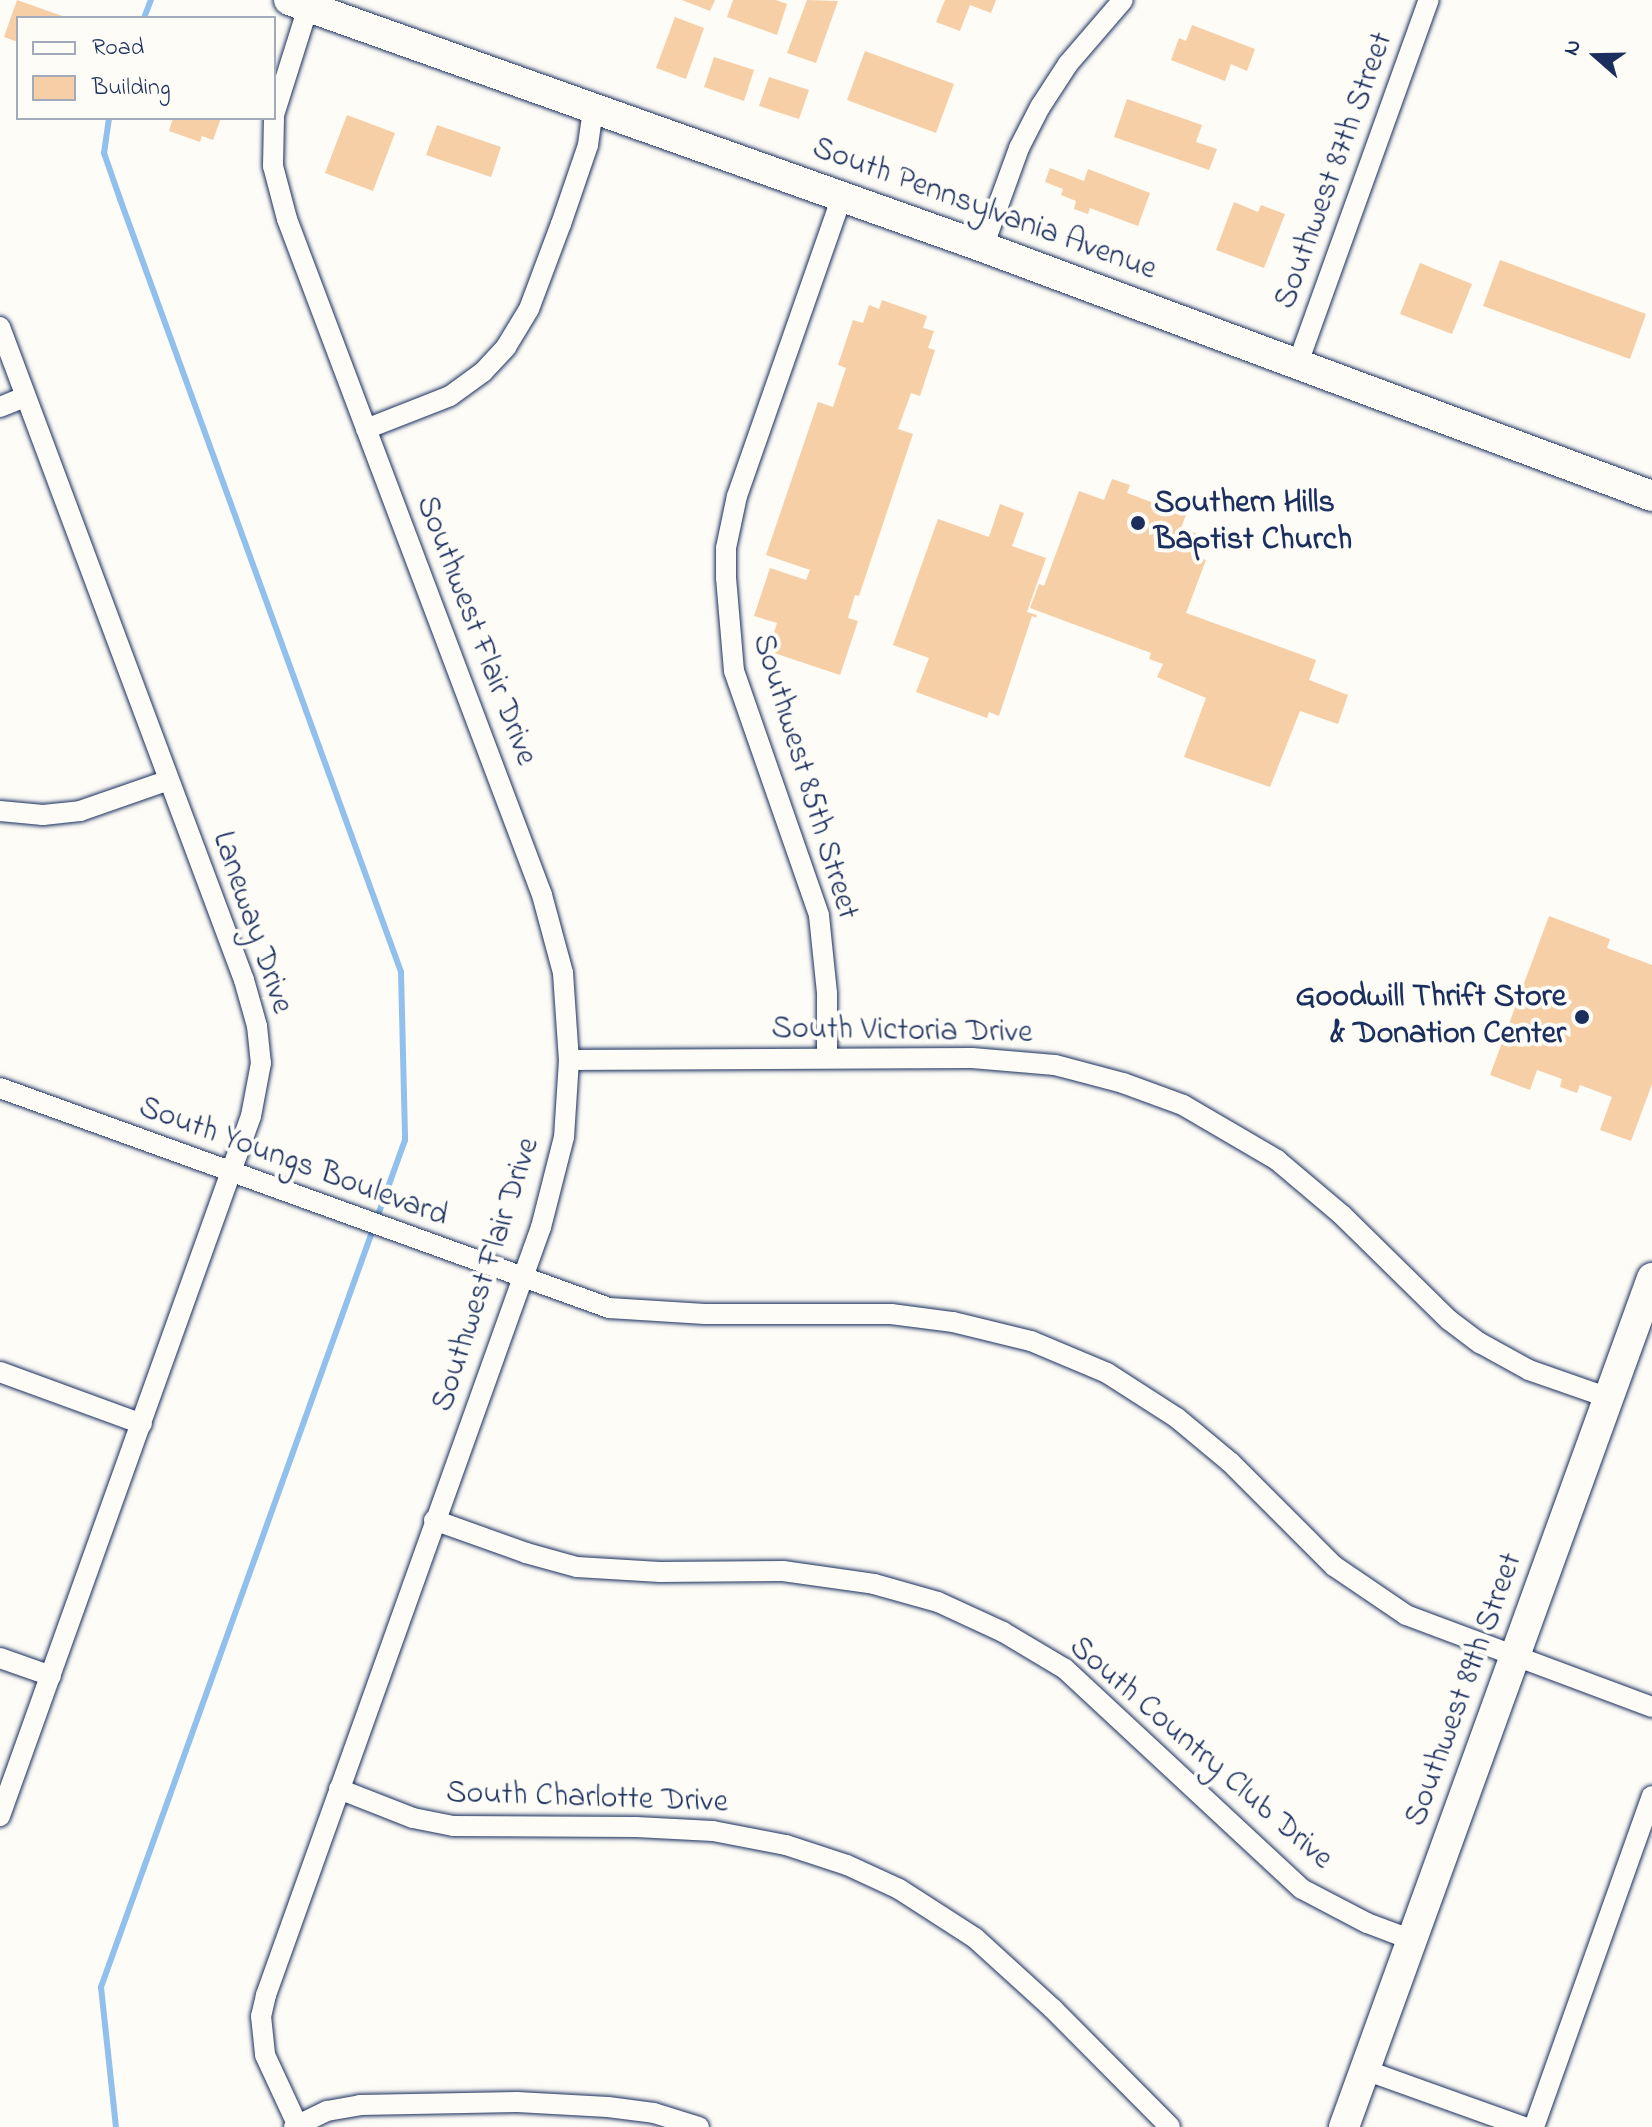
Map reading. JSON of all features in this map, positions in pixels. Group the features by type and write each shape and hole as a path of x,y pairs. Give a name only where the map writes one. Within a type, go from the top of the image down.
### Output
{"main road":[{"name":"South Pennsylvania Avenue","path":"298,4 983,247 1652,496"},
{"name":"Southwest 89th Street","path":"1344,2127 1652,1278"}],"street":[{"path":"983,247 1019,148 1036,114 1068,64 1123,0"},
{"name":"Southwest 87th Street","path":"1298,363 1429,0"},
{"name":"Southwest Flair Drive","path":"276,107 298,4"},
{"path":"366,429 450,396 483,372 506,347 529,309 551,251 588,145 593,109"},
{"name":"Southwest Flair Drive","path":"274,120 273,166 281,200 542,895 563,973 569,1060 560,1159 522,1279 274,1970 261,2016 265,2055 296,2126"},
{"name":"Southwest 85th Street","path":"827,1058 827,993 819,915 734,671 726,548 737,496 842,196"},
{"name":"Laneway Drive","path":"0,327 244,980 257,1026 261,1063 257,1097 0,1816"},
{"path":"0,407 25,397"},
{"path":"0,811 43,815 80,811 169,780"},
{"name":"South Victoria Drive","path":"569,1060 972,1058 1055,1065 1112,1079 1183,1105 1234,1133 1303,1179 1463,1332 1529,1370 1609,1398"},
{"name":"South Youngs Boulevard","path":"0,1088 580,1300 632,1311 891,1314 953,1322 1031,1341 1107,1373 1177,1418 1231,1463 1323,1556 1360,1586 1406,1615 1652,1707"},
{"path":"0,1372 142,1424"},
{"name":"South Country Club Drive","path":"434,1520 526,1553 577,1567 620,1571 738,1569 818,1574 907,1593 967,1615 1036,1650 1095,1694 1279,1871 1302,1889 1367,1923 1412,1940"},
{"path":"0,1658 51,1676"},
{"name":"South Charlotte Drive","path":"339,1789 413,1818 453,1826 636,1827 713,1831 786,1845 847,1865 899,1889 975,1938 1053,2009 1170,2127"},
{"path":"1534,2127 1652,1796"},
{"path":"1365,2070 1524,2127"},
{"path":"296,2126 327,2111 360,2105 517,2102 563,2103 654,2113 699,2127"}],"building":[{"path":"17,0 62,16 16,16 16,41 4,37"},
{"path":"682,0 715,0 710,11"},
{"path":"733,0 776,0 787,4 777,35 727,17"},
{"path":"807,0 838,1 816,63 787,53"},
{"path":"945,0 996,0 991,13 970,5 960,31 936,22"},
{"path":"675,17 704,28 686,79 656,68"},
{"path":"1192,25 1255,49 1247,71 1231,64 1225,81 1171,60 1179,38 1186,41"},
{"path":"865,51 954,84 936,133 847,100"},
{"path":"714,57 754,70 744,101 704,87"},
{"path":"769,77 809,90 799,119 759,106"},
{"path":"1127,99 1202,125 1196,142 1217,149 1209,170 1114,137"},
{"path":"347,115 395,133 373,191 325,173"},
{"path":"172,120 220,120 213,140 202,136 200,142 169,131"},
{"path":"437,125 501,147 491,177 426,155"},
{"path":"1050,168 1084,181 1088,169 1150,193 1138,226 1090,208 1088,214 1074,209 1076,201 1061,195 1063,189 1045,182"},
{"path":"1234,202 1258,212 1261,205 1285,214 1264,268 1216,250"},
{"path":"1500,260 1646,314 1630,359 1483,306"},
{"path":"1420,263 1472,284 1452,334 1400,314"},
{"path":"882,300 927,316 923,328 934,331 928,348 935,350 920,396 911,393 898,429 913,434 859,596 855,595 848,618 858,621 840,675 768,651 777,623 754,616 770,568 806,580 810,570 766,555 818,402 833,407 846,368 838,365 853,320 863,323 869,305 879,309"},
{"path":"1112,479 1130,485 1127,493 1186,515 1181,528 1206,537 1199,557 1206,560 1186,613 1316,660 1309,680 1348,695 1338,724 1300,711 1270,787 1184,757 1206,698 1157,677 1163,664 1149,659 1151,653 1030,608 1039,584 1044,586 1079,491 1104,500"},
{"path":"1000,504 1024,513 1012,546 1046,558 1027,612 1037,615 1036,618 1032,616 999,716 989,712 987,718 916,692 929,658 893,645 938,519 989,537"},
{"name":"Goodwill Thrift Store & Donation Center","path":"1549,916 1610,939 1607,948 1652,965 1652,1084 1631,1141 1600,1130 1612,1097 1580,1085 1577,1093 1560,1087 1562,1079 1537,1070 1530,1090 1490,1075"}],"waterway":[{"path":"145,16 151,0"},
{"path":"109,120 104,153 401,972 405,1140 101,1987 116,2127"}],"place":[{"name":"Southern Hills Baptist Church","path":"1138,523"},
{"name":"Goodwill Thrift Store & Donation Center","path":"1582,1017"}]}
